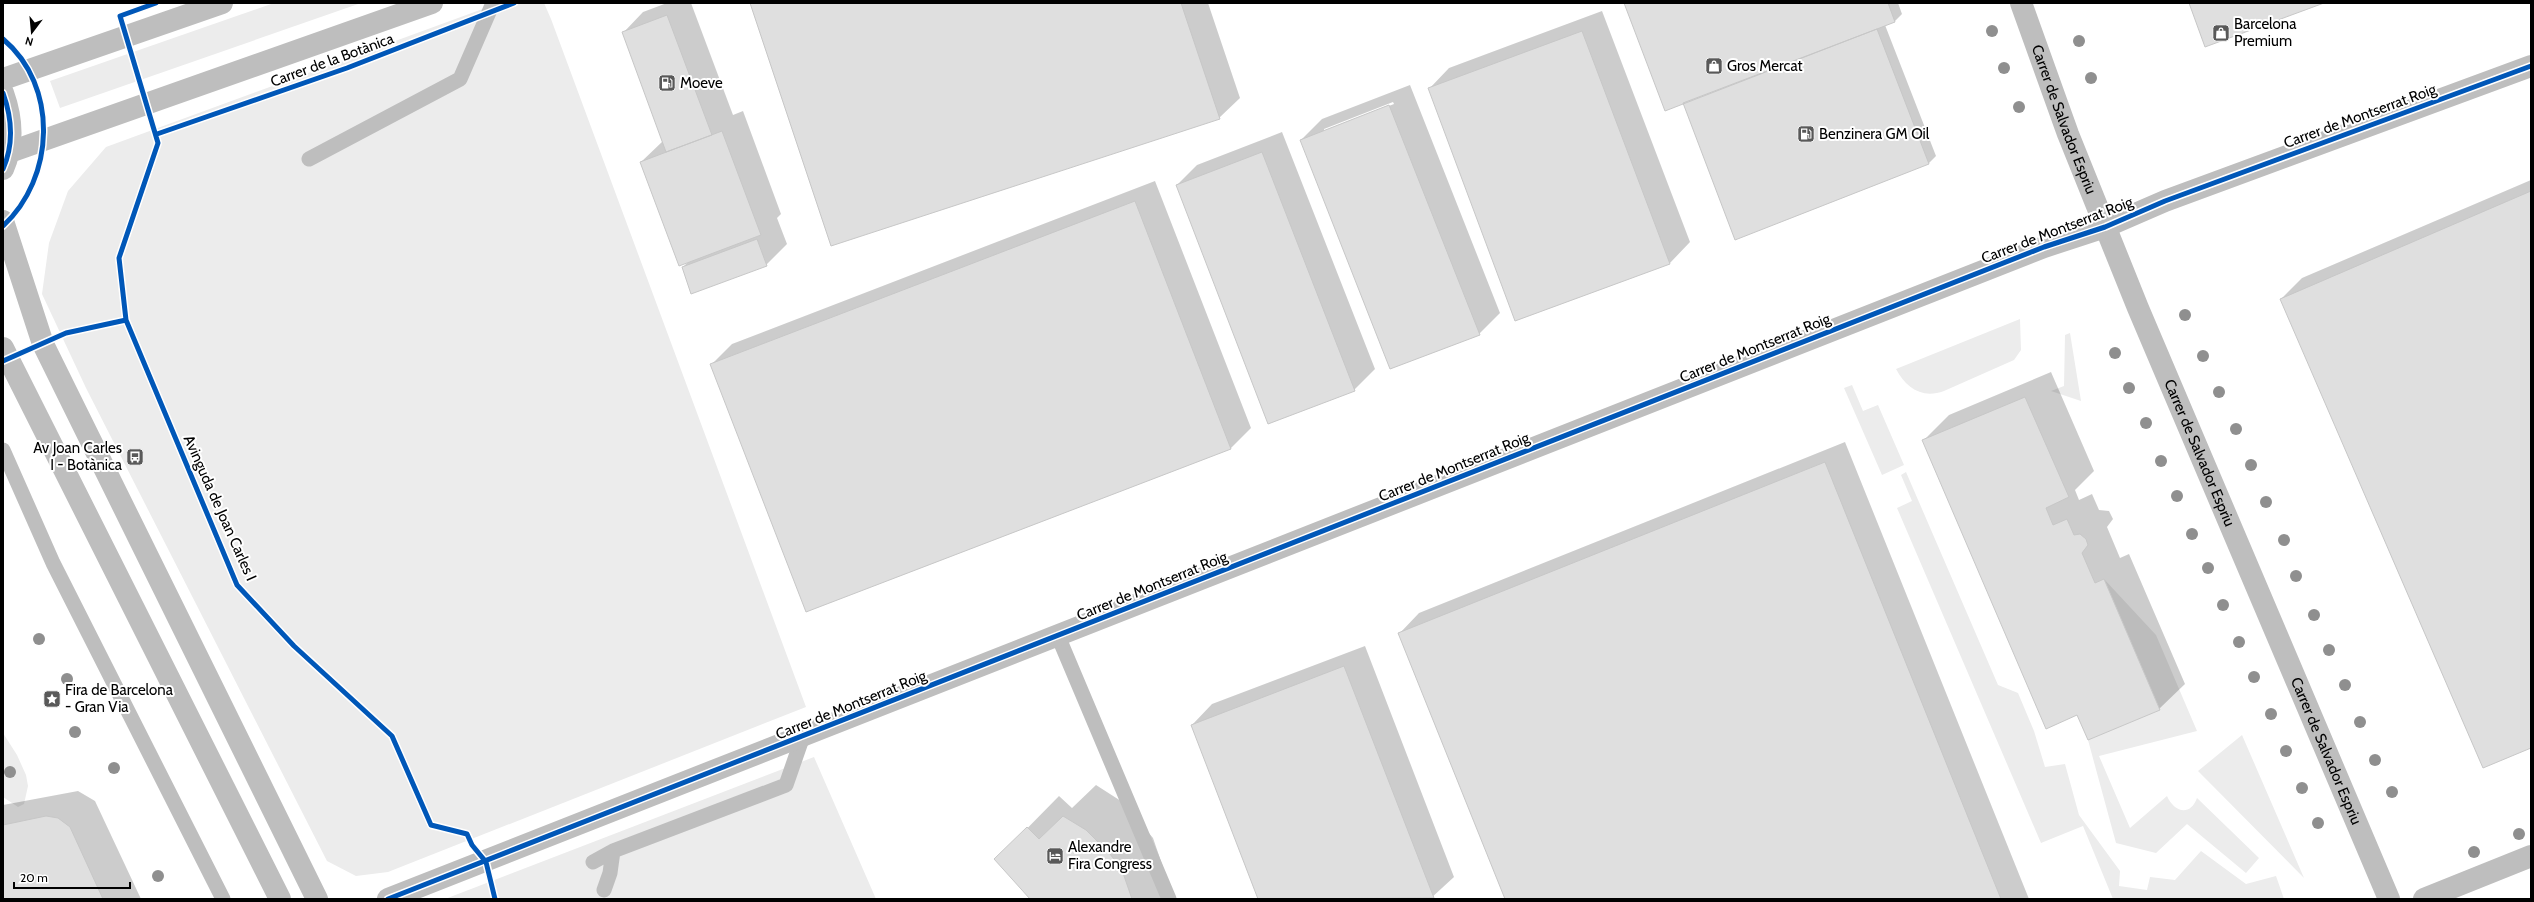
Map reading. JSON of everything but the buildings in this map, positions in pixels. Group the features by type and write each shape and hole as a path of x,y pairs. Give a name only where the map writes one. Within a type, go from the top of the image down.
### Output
{"street":[{"path":"3,79 222,3"},
{"name":"Carrer de la Botànica","path":"6,160 432,3"},
{"name":"Carrer de Salvador Espriu","path":"2021,3 2068,134 2105,227 2389,899"},
{"name":"Carrer de Montserrat Roig","path":"388,899 2044,247 2105,227 2165,201 2531,66"},
{"path":"3,93 10,113 6,160"},
{"path":"3,221 42,344 317,899"},
{"path":"3,348 280,899"},
{"path":"2424,899 2531,856"}],"lane":[{"path":"309,159 460,79 493,3"},
{"path":"3,450 52,563 223,899"},
{"path":"1058,636 1169,899"},
{"path":"593,862 613,850 786,785 804,736"},
{"path":"604,890 610,873 613,850"}],"shaded area":[{"path":"274,3 361,3 60,108 50,81"},
{"path":"499,3 544,3 551,19 806,707 388,872 356,876 327,861 86,388 42,294 49,243 68,191 106,147"},
{"path":"2020,319 2021,350 2014,360 1944,391 1929,394 1922,393 1905,382 1896,369"},
{"path":"2070,333 2081,401 2051,391 2064,386 2065,335"},
{"path":"1852,385 1863,411 1878,405 1904,465 1882,475 1844,388"},
{"path":"1906,472 1998,685 2018,693 2034,731 2045,767 2065,764 2079,815 2120,871 2119,886 2147,890 2150,877 2175,880 2201,851 2246,884 2276,876 2284,899 2113,899 2083,826 2041,843 1897,508 1912,501 1901,475"},
{"path":"2104,579 2156,635 2197,731 2099,756 2130,828 2167,796 2174,806 2182,810 2190,808 2197,798 2259,858 2246,873 2187,824 2156,853 2116,843 2088,740 2160,710"},
{"path":"3,733 17,755 26,775 28,786 24,804 18,807 3,797"},
{"path":"2242,735 2304,878 2198,771"},
{"path":"814,757 876,899 445,899"}],"cycle path":[{"name":"Avinguda de Joan Carles I","path":"156,3 120,16 158,143 119,258 126,320 237,585 294,646 392,736 431,825 467,834 472,845 486,862 495,899"},
{"path":"157,134 347,68 514,3"},
{"path":"3,39 21,59 34,81 41,106 44,132 41,158 33,183 20,206 3,226"},
{"path":"388,899 2044,247 2105,227 2165,201 2531,66"},
{"path":"3,93 10,121 9,150 3,169"},
{"path":"3,361 66,333 126,320"}],"place":[{"name":"Barcelona Premium","path":"2221,33"},
{"name":"Gros Mercat","path":"1714,66"},
{"name":"Moeve","path":"667,83"},
{"name":"Benzinera GM Oil","path":"1806,134"},
{"name":"Av Joan Carles I - Botànica","path":"135,457"},
{"name":"Fira de Barcelona - Gran Via","path":"52,699"},
{"name":"Alexandre Fira Congress","path":"1055,856"}]}
